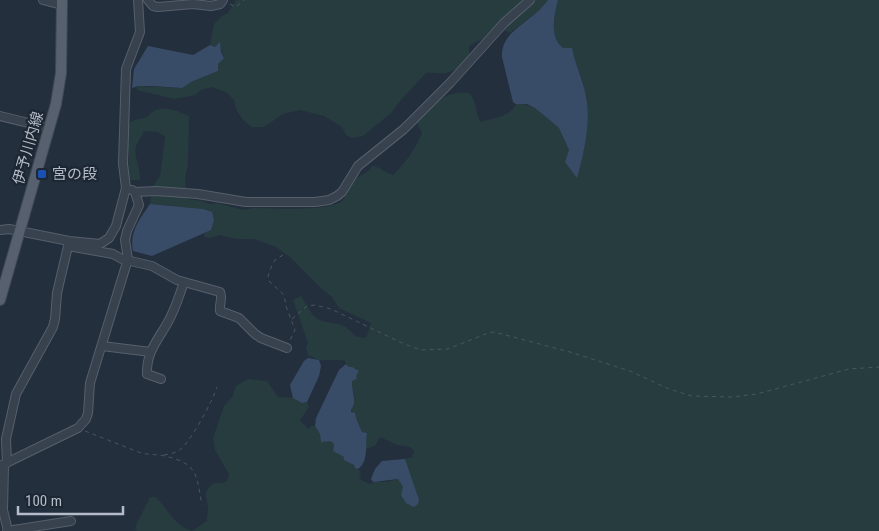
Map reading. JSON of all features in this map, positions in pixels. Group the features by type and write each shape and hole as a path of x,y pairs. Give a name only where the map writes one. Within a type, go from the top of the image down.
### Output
{"main road":[{"name":"伊予川内線","path":"0,300 50,128 60,73 62,3"}],"street":[{"path":"43,0 62,3"},
{"path":"68,244 104,243 116,226 126,188 123,164 126,69 129,57 139,37 138,0"},
{"path":"148,0 153,6 158,7 193,4 211,6 220,4 223,0"},
{"path":"126,188 135,192 198,194 246,202 315,202 329,200 337,196 358,166 404,129 450,83 504,23 530,0"},
{"path":"0,116 50,128"},
{"path":"4,465 78,428 86,418 90,383 128,259 124,240 139,205 148,191"},
{"path":"135,192 139,205"},
{"path":"0,230 19,232 113,254 122,259 152,266 166,275 184,282 220,292 222,297 219,307 220,311 239,318 261,338 287,348"},
{"path":"68,244 57,293 53,327 16,394 6,439 3,510 8,531 71,521"},
{"path":"161,379 147,374 151,352 154,343 172,316 184,282"},
{"path":"102,346 151,352"}],"path":[{"path":"223,0 236,7 244,0"},
{"path":"284,255 275,260 268,276 269,281 284,295 295,330 287,348"},
{"path":"292,319 307,306 315,305 331,309 404,344 421,350 448,348 494,332 570,352 630,371 669,389 692,396 732,398 757,394 848,369 879,367"},
{"path":"163,456 184,447 199,424 217,387"},
{"path":"78,428 141,453 163,456 184,462 194,471 197,478 202,505"}],"green space":[{"path":"236,0 548,0 538,11 510,33 504,30 499,23 483,39 470,45 469,57 465,63 453,71 426,73 391,113 363,136 352,138 346,135 342,127 324,116 300,110 283,114 264,127 252,127 243,120 236,109 234,100 226,92 212,87 201,90 195,95 174,99 138,90 136,87 138,86 182,88 191,82 218,71 218,64 224,57 219,43 215,47 210,45 214,24 228,13"},
{"path":"558,0 879,0 879,531 192,531 207,521 207,490 214,483 227,481 229,474 215,450 213,438 224,406 232,397 236,386 248,379 267,381 278,397 296,398 302,403 307,402 309,407 300,420 308,429 311,426 315,426 320,434 334,444 333,451 344,457 360,471 361,475 359,477 361,480 370,484 377,481 386,482 398,479 403,487 410,478 405,459 412,457 414,451 410,447 397,445 380,437 375,446 365,449 367,433 362,432 351,410 355,396 351,385 352,381 357,379 344,360 319,360 308,355 306,348 308,343 293,300 301,296 312,314 323,321 344,326 355,336 364,338 367,336 371,323 339,308 332,297 291,258 276,247 255,239 237,239 219,235 210,238 205,237 204,233 211,230 214,218 203,209 150,204 153,186 160,176 165,136 157,132 144,131 135,150 140,180 131,180 127,173 129,155 127,131 131,122 161,109 176,111 189,116 188,165 185,177 187,199 210,204 217,203 243,210 253,208 325,207 342,201 352,183 372,166 393,175 410,156 422,133 417,123 440,100 452,94 460,93 469,93 474,101 481,122 510,112 516,104 528,105 545,115 560,130 569,150 565,162 577,177 584,149 587,98 572,48 563,48 554,32 554,19"},
{"path":"150,497 156,497 180,525 192,531 135,530"}],"water":[{"path":"548,0 558,0 554,19 554,32 563,48 572,48 586,96 587,127 577,178 565,162 569,150 559,128 535,108 527,104 516,104 513,102 502,57 504,44 511,34"},
{"path":"220,42 224,58 218,64 218,71 191,82 182,88 138,86 132,88 134,69 148,46 193,55 210,45 215,47"},
{"path":"150,204 203,209 212,212 214,220 211,230 152,256 133,251 134,232 139,220"},
{"path":"308,358 319,360 321,366 319,376 307,402 302,403 293,398 290,385 304,361"},
{"path":"346,364 359,371 356,376 357,379 352,381 354,402 351,412 355,413 362,432 367,433 364,462 358,469 344,460 344,457 333,451 334,444 330,441 321,442 320,434 315,426 316,418 339,370"},
{"path":"405,459 419,500 418,504 414,507 406,503 401,495 403,487 398,479 373,482 371,479 375,469 382,461"}],"place":[{"name":"宮の段","path":"42,174"}]}
